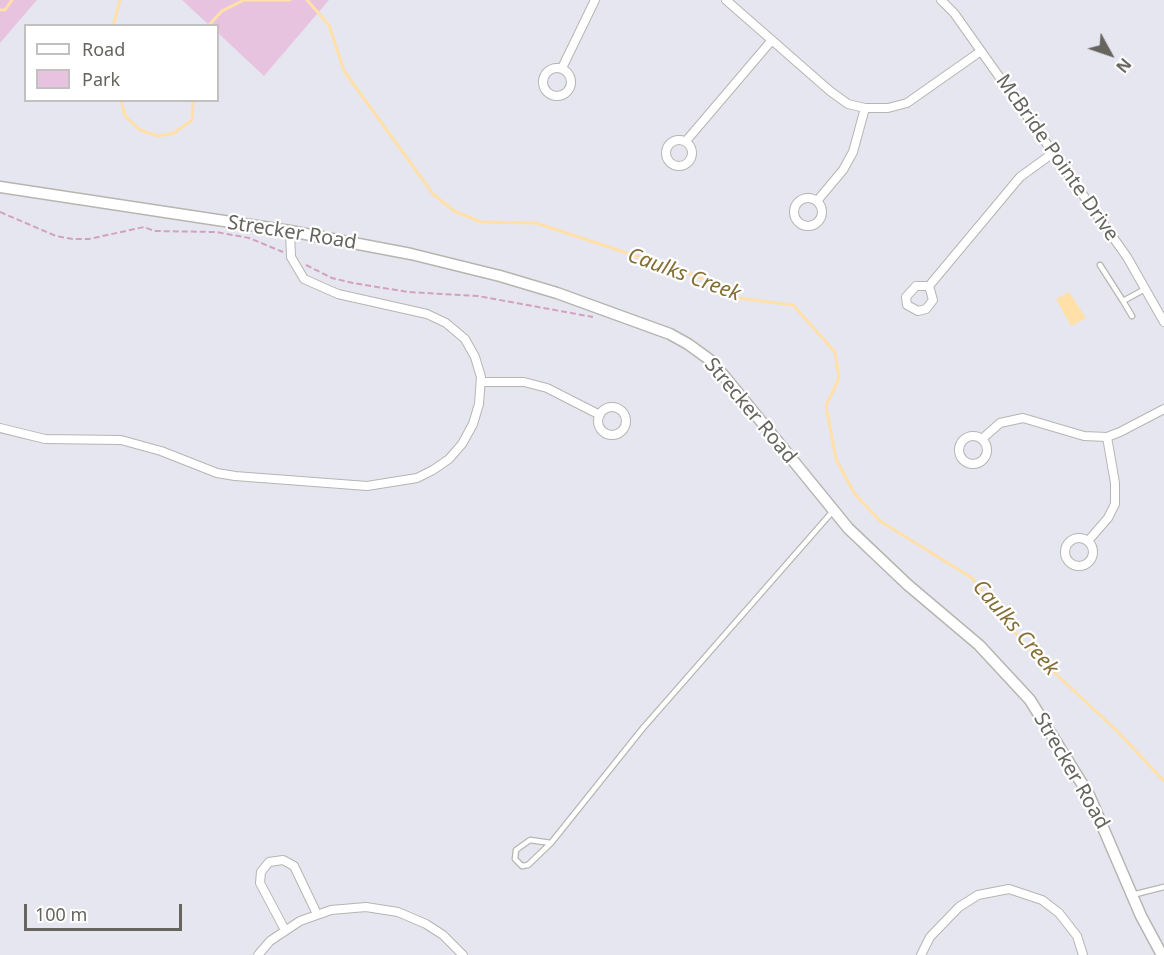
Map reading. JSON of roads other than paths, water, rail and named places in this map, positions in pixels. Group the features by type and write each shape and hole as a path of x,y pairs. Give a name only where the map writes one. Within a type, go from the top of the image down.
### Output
{"street":[{"path":"562,68 595,0"},
{"path":"726,0 830,91 848,104 865,108 888,108 907,103 981,51"},
{"name":"McBride Pointe Drive","path":"941,0 954,13 1127,257 1164,322"},
{"path":"686,141 772,40"},
{"path":"817,201 843,170 853,152 865,108"},
{"path":"929,286 1020,177 1053,153"},
{"name":"Strecker Road","path":"0,187 290,231 411,254 500,276 608,310 670,334 710,360 833,512 910,587 979,645 1030,700 1089,795 1132,895 1162,955"},
{"path":"0,429 45,439 121,440 161,451 217,473 235,476 367,486 393,484 417,478 449,459 473,424 482,382 475,357 465,339 446,323 427,314 338,294 304,279 291,257 290,231"},
{"path":"482,382 524,382 547,388 600,415"},
{"path":"982,439 1000,423 1023,418 1084,436 1107,437 1164,409"},
{"path":"1088,541 1108,518 1115,504 1115,483 1107,437"},
{"path":"285,930 260,883 261,872 269,862 283,860 294,866 317,914"},
{"path":"921,955 930,937 959,907 978,895 1009,890 1042,900 1059,913 1077,936 1083,955"},
{"path":"258,955 285,930 317,914 340,908 366,907 398,912 426,924 443,935 464,955"}],"lane":[{"path":"1101,265 1132,316"},
{"path":"1123,301 1146,289"},
{"path":"551,843 530,840 516,850 515,859 522,866 528,865 551,843 643,728 833,512"},
{"path":"1132,895 1164,886"}],"waterway":[{"name":"Caulks Creek","path":"0,10 5,10 12,0"},
{"name":"Caulks Creek","path":"114,24 120,0"},
{"name":"Caulks Creek","path":"210,24 222,11 244,0 290,0"},
{"name":"Caulks Creek","path":"307,0 329,25 344,71 433,194 454,211 481,222 536,223 697,276 738,298 793,305 835,352 839,378 826,406 836,459 854,493 880,521 972,578 1026,646 1117,731 1164,781"},
{"name":"Caulks Creek","path":"122,102 125,116 140,130 158,136 174,133 192,120 193,102"}]}
